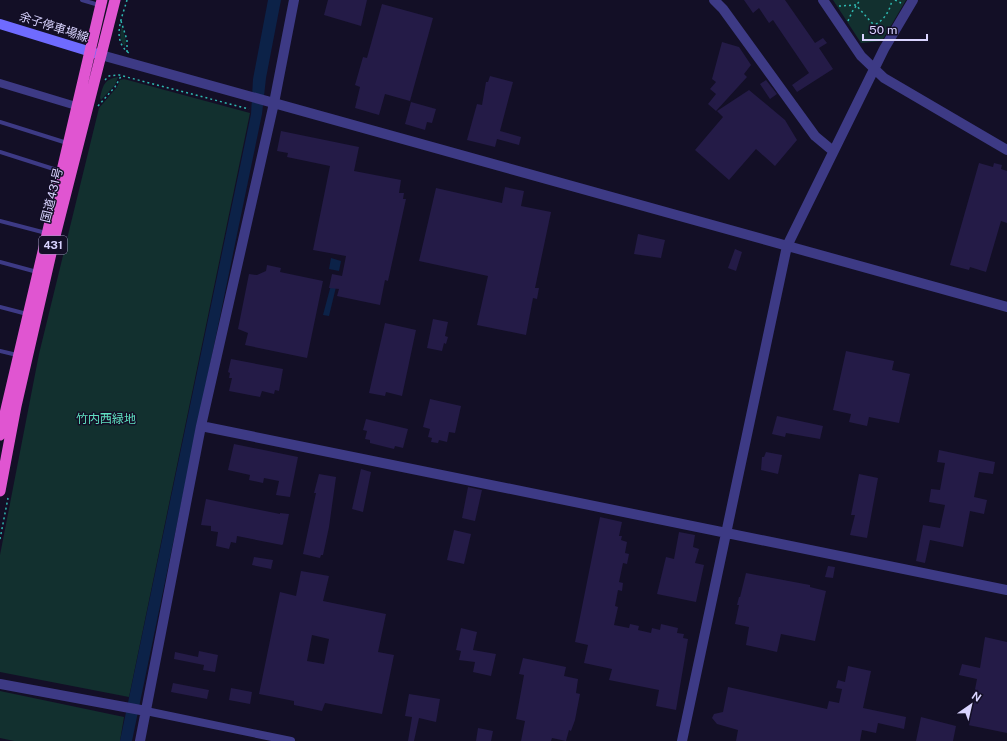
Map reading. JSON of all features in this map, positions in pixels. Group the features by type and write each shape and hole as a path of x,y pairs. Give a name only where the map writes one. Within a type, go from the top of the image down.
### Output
{"highway":[{"name":"国道431号","path":"0,491 27,357 115,0"},
{"name":"国道431号","path":"0,435 60,171 101,3"}],"main road":[{"name":"余子停車場線","path":"0,24 101,55"}],"street":[{"path":"140,741 142,711 201,426 274,103 294,0"},
{"path":"714,0 723,9 815,136 833,151"},
{"path":"823,0 861,56 884,78 1007,150"},
{"path":"682,741 725,532 787,246 874,69 913,0"},
{"path":"101,55 1007,307"},
{"path":"0,83 76,106"},
{"path":"201,426 1007,590"},
{"path":"0,684 290,741"}],"lane":[{"path":"82,0 101,3"},
{"path":"0,122 67,143"},
{"path":"0,152 60,171"},
{"path":"0,221 46,234"},
{"path":"0,262 37,272"},
{"path":"0,307 27,314"},
{"path":"0,351 18,355"}],"path":[{"path":"122,20 127,40 126,51 120,42 118,34 126,0"},
{"path":"847,24 860,0"},
{"path":"856,5 872,23 876,24 882,21 892,0"},
{"path":"835,6 856,5"},
{"path":"94,110 115,87 120,76 249,109"}],"green space":[{"path":"833,0 906,0 882,41 861,43"},
{"path":"122,26 126,41 125,47 120,37"},
{"path":"118,77 115,85 101,100 102,90 107,81"},
{"name":"竹内西緑地","path":"124,79 250,113 129,697 0,672 0,555 39,354 99,108 117,87 120,80"},
{"path":"0,691 124,717 120,741 14,741 0,738"}],"water":[{"path":"268,0 281,0 266,78 262,114 132,741 120,741 251,114 253,79"},
{"path":"331,258 341,261 339,271 329,269"},
{"path":"331,285 336,287 329,316 323,315"}],"building":[{"path":"328,0 367,0 361,26 324,15"},
{"path":"744,0 785,0 815,43 823,38 827,43 819,48 833,69 797,92 792,85 809,73 773,20 769,23 759,8 753,13"},
{"path":"382,4 433,18 410,101 385,94 379,115 355,108 360,87 355,85 363,57 367,58"},
{"path":"722,42 739,47 751,65 744,74 747,77 716,111 708,104 716,94 710,89 716,82 712,79"},
{"path":"490,76 513,82 500,131 521,137 519,145 497,139 495,147 467,140 477,104 482,105 486,82 488,82"},
{"path":"766,80 777,94 770,99 760,84"},
{"path":"749,90 785,120 797,140 775,166 756,149 729,180 695,150 723,117 717,111"},
{"path":"411,102 436,109 432,123 427,122 425,130 405,124"},
{"path":"281,131 359,147 354,171 401,180 399,193 404,193 403,199 406,199 388,281 385,280 380,305 337,296 339,289 329,288 332,274 342,276 346,256 313,250 330,166 287,157 288,153 277,151"},
{"path":"979,163 993,167 994,163 1002,165 1001,169 1007,171 1007,223 1001,221 986,272 970,267 969,270 950,265"},
{"path":"505,187 524,191 521,206 551,212 535,288 539,288 537,299 533,298 526,335 477,325 488,276 419,261 436,188 502,203"},
{"path":"638,234 665,240 661,258 634,254"},
{"path":"735,249 742,252 736,271 728,268"},
{"path":"267,265 281,268 280,272 323,281 307,358 245,345 248,333 238,329 249,274 257,275 266,271"},
{"path":"433,319 448,322 445,336 448,337 446,344 444,343 442,351 427,348"},
{"path":"385,323 416,330 402,396 386,392 385,396 369,393"},
{"path":"846,351 894,361 892,370 910,374 899,423 869,417 867,426 849,422 851,414 833,410"},
{"path":"231,359 283,369 279,391 275,390 274,394 262,391 260,397 229,391 232,378 229,378 230,373 228,372"},
{"path":"430,399 461,406 455,433 449,432 447,442 439,440 438,443 431,442 432,438 428,437 430,429 423,427"},
{"path":"777,416 823,426 820,439 786,433 785,437 772,434"},
{"path":"366,419 408,429 403,448 395,446 394,449 370,443 370,440 365,439 367,431 363,430"},
{"path":"234,444 298,457 290,497 276,495 279,481 264,478 263,483 249,480 250,475 228,470"},
{"path":"939,450 995,462 993,474 979,472 974,497 987,500 984,514 970,511 963,547 930,540 925,563 916,561 923,525 940,528 945,505 929,502 931,489 940,490 945,463 937,462"},
{"path":"766,452 782,455 778,474 761,470 762,457 764,457"},
{"path":"361,469 371,472 363,512 352,509"},
{"path":"319,474 336,477 329,527 323,555 321,555 320,558 303,554"},
{"path":"859,474 878,478 867,538 850,535 855,515 851,515"},
{"path":"468,487 482,490 475,521 462,518"},
{"path":"206,499 280,514 289,514 283,544 237,536 236,543 231,542 229,549 216,546 218,532 211,531 211,526 201,525"},
{"path":"600,517 622,522 619,536 622,536 621,540 627,542 625,553 629,554 627,564 623,563 619,582 623,583 622,591 618,590 615,606 618,607 614,625 629,628 630,624 639,626 638,630 651,633 652,628 660,630 661,624 678,628 677,633 684,634 683,638 688,639 676,710 656,706 659,690 609,680 612,669 584,663 588,645 575,642"},
{"path":"454,530 471,534 464,564 447,560"},
{"path":"679,532 695,535 693,547 699,549 695,563 704,565 696,602 657,594 666,557 674,559"},
{"path":"254,557 273,560 271,569 252,565"},
{"path":"828,566 835,567 833,578 825,577"},
{"path":"301,571 329,576 323,601 386,614 378,652 394,655 382,714 325,703 322,711 294,705 294,701 259,694 280,592 296,596","holes":["312,635 329,639 324,664 307,661"]},
{"path":"746,573 810,585 810,587 826,591 815,641 781,634 777,652 746,645 749,627 735,624 739,605 737,605"},
{"path":"461,628 477,632 473,650 496,654 491,676 473,672 475,662 459,660 461,651 456,650"},
{"path":"985,637 1007,642 1007,733 968,725 977,679 959,675 962,664 980,668"},
{"path":"199,651 218,655 215,672 203,670 204,665 174,659 175,652 198,657"},
{"path":"523,658 566,667 564,676 578,679 576,693 580,694 575,720 571,731 569,730 566,741 552,738 551,741 521,741 525,721 516,719 524,675 519,674"},
{"path":"848,666 871,671 863,708 906,717 904,729 878,723 876,733 862,730 860,741 736,741 738,730 717,724 712,718 714,714 723,712 728,687 827,709 829,701 839,703 842,689 836,688 838,680 845,682"},
{"path":"173,683 209,690 207,699 171,692"},
{"path":"231,688 252,692 250,704 229,700"},
{"path":"409,694 440,699 436,722 419,718 414,741 408,741 412,717 405,716"},
{"path":"921,717 956,726 953,741 916,741"},
{"path":"478,728 493,731 491,741 476,741"}]}
